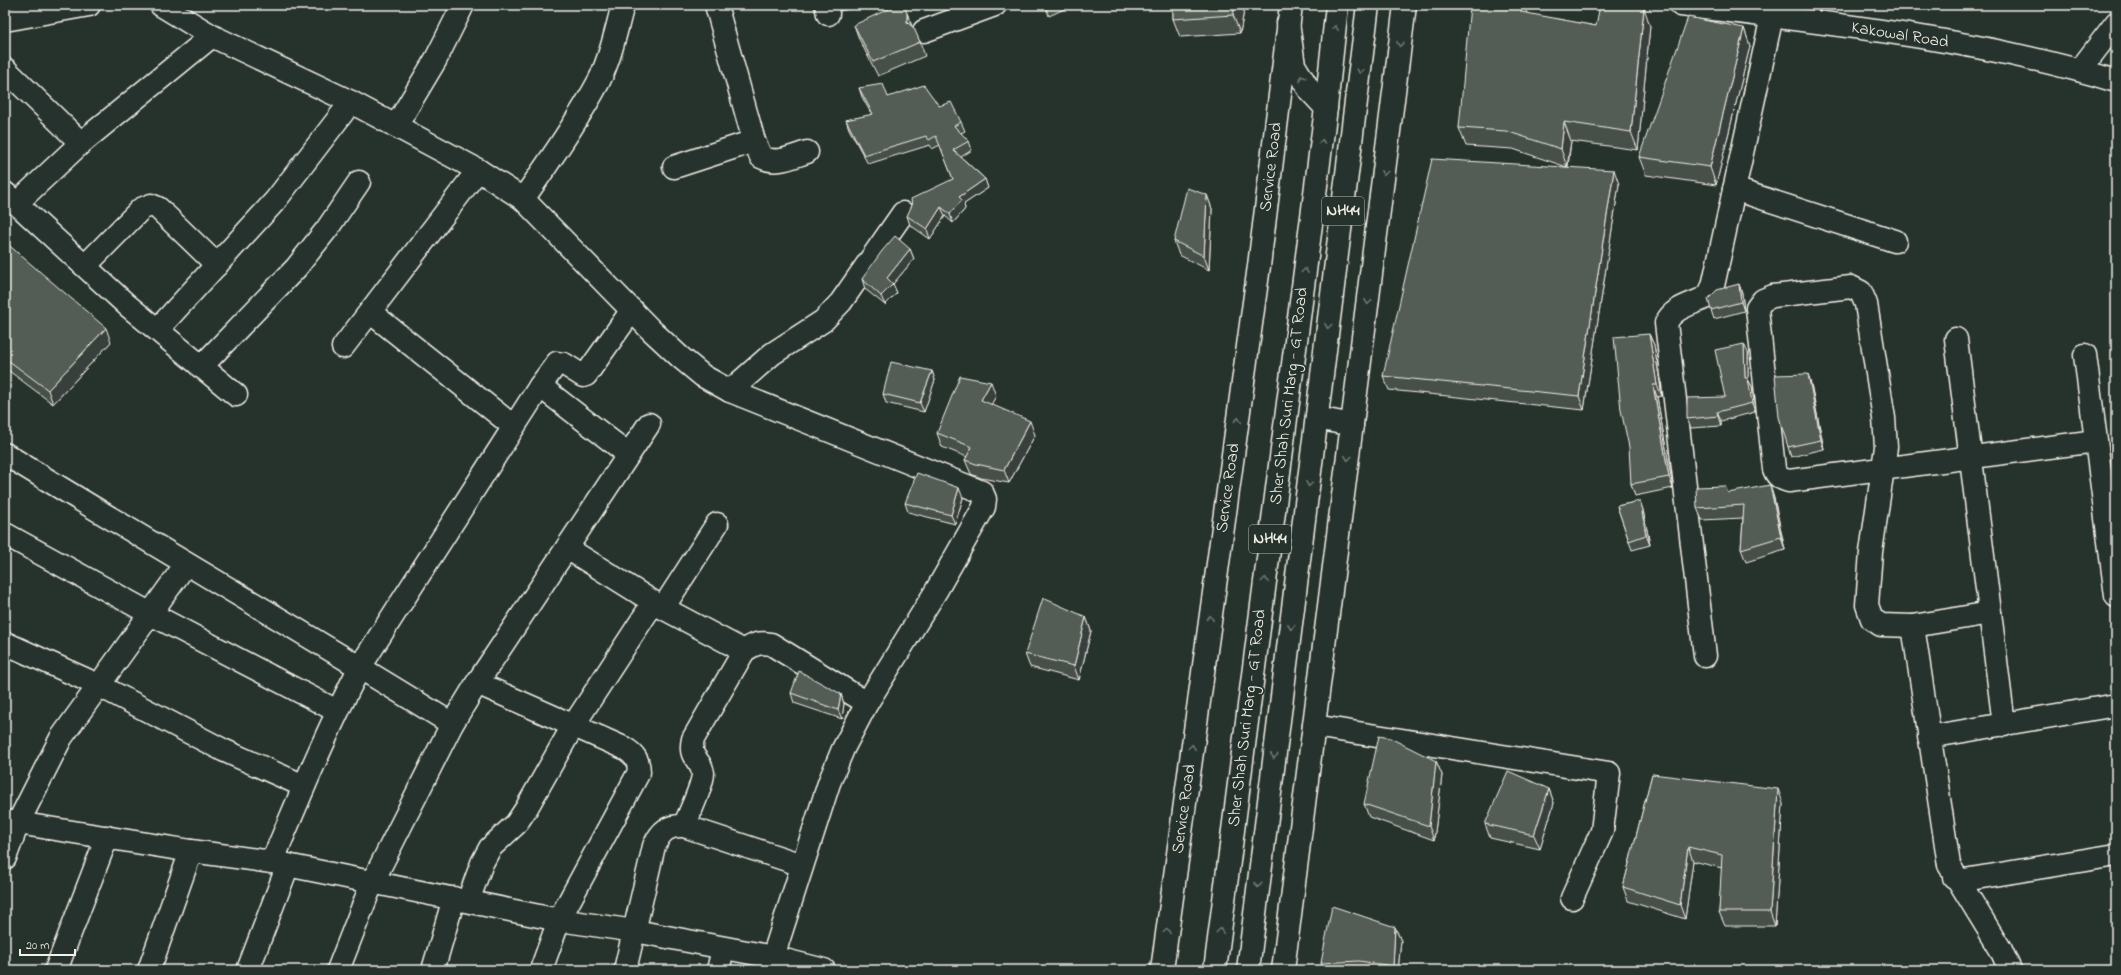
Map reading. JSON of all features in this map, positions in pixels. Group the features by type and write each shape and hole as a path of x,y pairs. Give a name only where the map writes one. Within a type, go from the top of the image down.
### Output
{"main road":[{"path":"5,20 89,5"},
{"path":"161,5 212,36 351,102 396,126 478,170 523,199 632,310 703,376 730,391 976,488 982,492 985,499 984,507 936,591 867,703 843,749 828,783 802,865 784,963"},
{"path":"396,126 436,59 463,5"},
{"path":"523,199 560,146 599,80 612,46 622,5"},
{"path":"716,5 754,141 761,157 768,161 777,161 807,152"},
{"path":"924,31 995,5"},
{"name":"NH44","path":"1326,108 1337,5"},
{"name":"NH44","path":"1317,418 1368,5"},
{"path":"1283,970 1405,5"},
{"name":"Kakowal Road","path":"1681,5 1772,16 2002,52 2080,70 2116,81"},
{"path":"1289,14 1294,65 1310,91 1326,108"},
{"name":"Service Road","path":"1162,970 1259,266 1289,14"},
{"path":"1705,656 1666,323 1670,314 1708,296 1713,286 1772,16"},
{"path":"2080,70 2116,23"},
{"path":"212,36 11,198 127,305 158,329 201,367 236,395"},
{"path":"5,69 81,143"},
{"path":"158,329 275,201 351,102"},
{"name":"Sher Shah Suri Marg - GT Road","path":"1215,970 1326,108"},
{"path":"674,166 754,141"},
{"path":"344,347 478,170"},
{"path":"201,367 296,268 327,229 359,182"},
{"path":"1734,189 1895,241"},
{"path":"85,266 141,209 151,205 158,208 217,265"},
{"path":"730,391 772,354 823,321 841,302 903,213"},
{"path":"1990,613 1913,626 1881,625 1872,619 1867,605 1871,552 1884,470 1886,447 1884,418 1866,304 1861,292 1851,288 1838,288 1773,296 1763,300 1757,308 1757,320 1774,469 1776,475 1782,480 1789,481 1884,470 2096,441"},
{"path":"248,970 304,786 337,711 360,667 514,426 557,363 564,364 582,376 586,375 632,310"},
{"path":"370,312 514,426"},
{"path":"1956,338 2004,725"},
{"path":"2085,355 2116,596"},
{"path":"540,386 628,454"},
{"path":"1317,418 1352,425"},
{"name":"Sher Shah Suri Marg - GT Road","path":"1248,970 1317,418"},
{"path":"338,970 372,882 452,724 477,683 649,424"},
{"path":"5,454 186,564 360,667 452,724"},
{"path":"433,970 461,900 490,848 516,824 573,726 717,524"},
{"path":"5,534 151,614 337,711"},
{"path":"567,548 658,605 744,651"},
{"path":"5,858 12,822 61,738 186,564"},
{"path":"1913,626 1948,865 2000,950 2010,970"},
{"path":"684,826 702,779 701,767 692,755 691,747 693,739 744,651 754,644 762,642 771,644 867,703"},
{"path":"5,643 98,685 223,750 304,786"},
{"path":"477,683 631,752 636,757 639,772 559,920 541,970"},
{"path":"1929,737 2116,705"},
{"path":"1314,726 1609,773 1602,831 1572,898"},
{"path":"12,822 280,864 559,920 635,931 784,963 824,970"},
{"path":"625,970 654,846 664,830 673,825 684,826 802,865"},
{"path":"56,970 107,837"},
{"path":"149,970 191,851"},
{"path":"1954,877 1964,880 2116,855"},
{"path":"718,970 724,949"}],"building":[{"path":"897,5 904,5 907,13 907,22 914,28 920,42 873,62 854,25"},
{"path":"1173,5 1235,5 1233,15 1173,19"},
{"path":"1470,5 1522,5 1521,12 1596,26 1600,5 1622,5 1644,8 1631,132 1564,122 1561,149 1506,131 1459,128"},
{"path":"1688,17 1744,28 1710,167 1639,157"},
{"path":"883,84 888,97 924,85 939,106 951,102 961,122 954,126 969,141 953,150 985,179 959,197 962,200 950,214 941,207 927,229 907,216 912,205 911,199 953,179 936,136 929,140 926,136 864,155 846,120 873,114 859,88"},
{"path":"1432,159 1614,170 1579,396 1383,376"},
{"path":"1187,188 1207,195 1204,256 1174,241"},
{"path":"895,236 910,249 887,278 893,284 881,296 862,279"},
{"path":"5,242 106,328 48,390 5,358"},
{"path":"1739,284 1741,302 1711,310 1708,299 1717,290"},
{"path":"1649,334 1657,385 1653,385 1669,477 1631,484 1629,447 1621,410 1614,337"},
{"path":"1744,344 1745,378 1748,378 1752,403 1717,412 1718,416 1687,419 1687,398 1725,397 1715,350"},
{"path":"891,362 932,371 920,403 883,394"},
{"path":"1808,374 1821,440 1788,447 1779,417 1775,375"},
{"path":"960,376 991,382 981,400 1030,421 1004,470 965,460 972,447 937,433"},
{"path":"917,473 959,488 951,515 905,503"},
{"path":"1770,485 1781,537 1741,549 1744,505 1697,508 1696,487 1725,486 1728,493"},
{"path":"1640,501 1646,535 1629,541 1617,506"},
{"path":"1043,598 1086,617 1074,666 1025,654"},
{"path":"799,671 841,694 838,710 791,693"},
{"path":"1379,736 1390,738 1436,761 1429,826 1364,804"},
{"path":"1508,771 1549,789 1534,835 1485,824"},
{"path":"1652,774 1778,789 1770,912 1719,912 1722,855 1688,847 1680,905 1623,887"},
{"path":"1332,906 1395,927 1393,966 1359,961 1321,963"}]}
